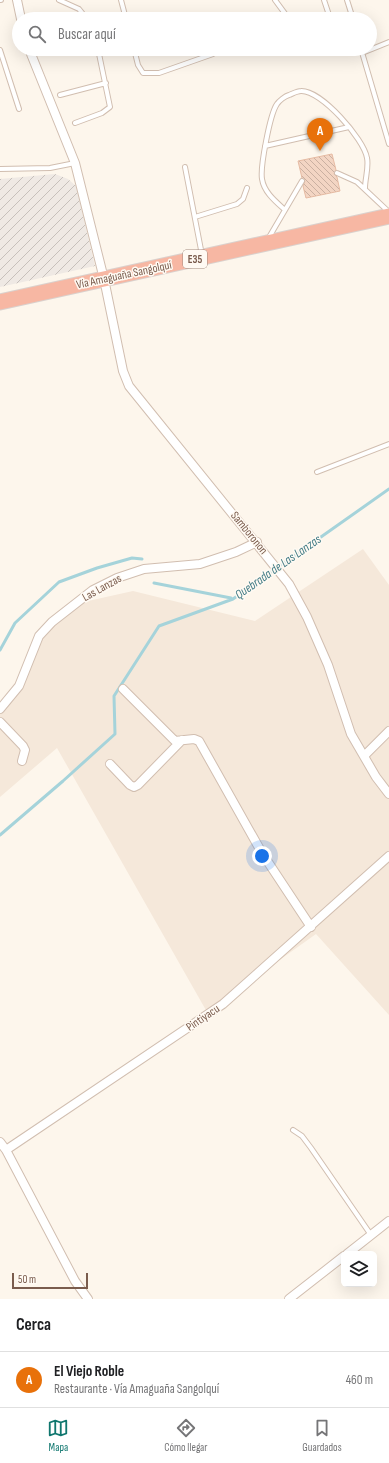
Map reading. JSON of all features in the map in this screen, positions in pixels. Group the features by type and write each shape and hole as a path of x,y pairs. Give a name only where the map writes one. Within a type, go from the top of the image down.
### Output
{"highway":[{"name":"Vía Amaguaña Sangolquí","path":"0,302 389,216"}],"street":[{"path":"17,0 20,12"},
{"name":"Samboronon","path":"32,56 75,163 104,279 123,371 129,386 290,584 307,617 328,665 351,734 389,794"},
{"name":"Las Lanzas","path":"0,709 19,686 39,636 52,622 93,590 117,578 144,569 200,564 236,552 257,542"},
{"path":"122,689 175,741 194,739 199,741 262,853 311,927"},
{"path":"0,722 23,746 25,750 22,760"},
{"path":"364,756 389,731"},
{"path":"110,764 130,785 134,787 138,785 182,740"},
{"name":"Pintiyacu","path":"6,1150 223,1004 389,856"},
{"path":"0,1142 6,1150 75,1281 88,1299"},
{"path":"351,1251 389,1222"},
{"path":"289,1299 341,1258"}],"lane":[{"path":"59,0 79,9 81,12"},
{"path":"121,0 124,12"},
{"path":"275,0 284,12"},
{"path":"324,0 328,12"},
{"path":"347,0 350,12"},
{"path":"377,46 389,42"},
{"path":"0,50 19,108"},
{"path":"75,123 108,110 110,104 100,56"},
{"path":"136,56 138,65 143,72 159,73 207,56"},
{"path":"363,56 389,144"},
{"path":"60,95 106,83"},
{"path":"285,210 268,194 262,178 265,146 276,104 287,96 301,91 318,97 341,116 349,127 367,157 365,188"},
{"path":"265,146 349,127"},
{"path":"0,169 50,168 75,163"},
{"path":"185,167 203,257"},
{"path":"337,173 358,182 389,212"},
{"path":"265,244 302,181"},
{"path":"195,217 237,204 243,199 246,188"},
{"path":"317,472 389,444"},
{"path":"293,1130 302,1136 311,1148 371,1235"}],"shaded area":[{"path":"55,174 68,179 76,186 95,266 0,287 0,179"},
{"path":"363,549 389,585 389,1015 316,934 207,1012 57,748 0,797 0,713 8,707 36,636 79,603 133,591 255,621"}],"building":[{"path":"332,154 336,170 334,174 337,177 340,191 306,198 303,186 305,181 302,178 298,161"}],"waterway":[{"name":"Quebrada de Las Lanzas","path":"0,835 115,734 114,696 159,626 233,599 389,489"},
{"path":"0,650 15,623 59,582 97,568 132,558 142,559"},
{"path":"154,583 231,598"}],"place":[{"name":"El Viejo Roble","path":"320,151"}]}
